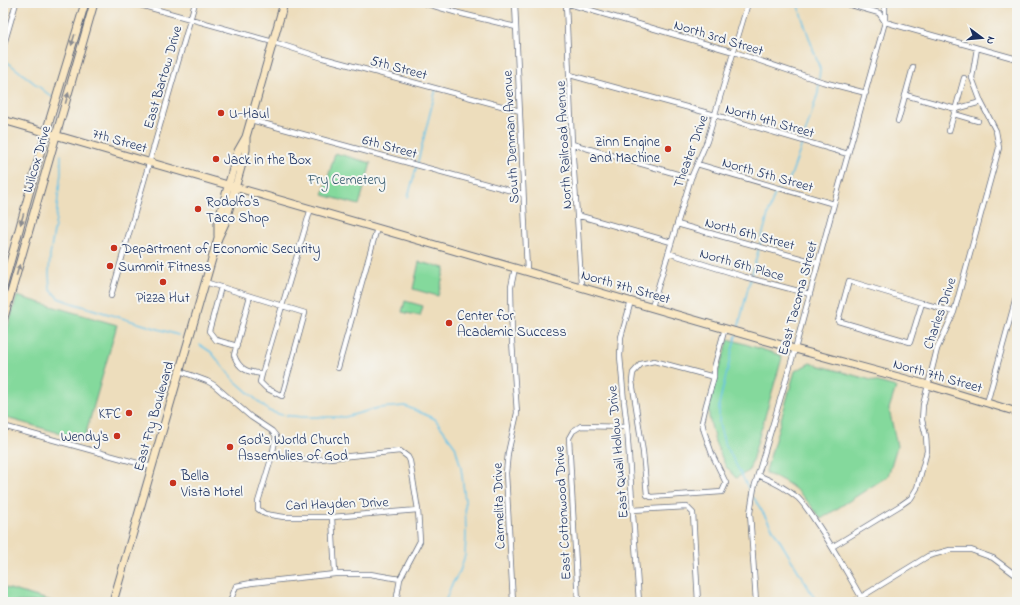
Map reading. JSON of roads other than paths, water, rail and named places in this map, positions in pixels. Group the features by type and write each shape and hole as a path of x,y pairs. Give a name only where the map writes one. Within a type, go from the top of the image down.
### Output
{"main road":[{"name":"Wilcox Drive","path":"3,288 46,132 84,3"},
{"name":"Wilcox Drive","path":"3,321 94,3"},
{"name":"East Fry Boulevard","path":"113,602 218,238 218,222 232,186 238,151 246,137 284,3"},
{"name":"7th Street","path":"3,120 232,186"},
{"name":"North 7th Street","path":"232,186 795,349 928,385 1017,412"}],"street":[{"path":"3,48 16,3"},
{"name":"5th Street","path":"133,3 273,42 323,58 520,111"},
{"name":"East Bartow Drive","path":"111,296 195,3"},
{"path":"424,3 516,28"},
{"name":"South Denman Avenue","path":"515,3 527,271"},
{"name":"North 3rd Street","path":"566,3 734,52 823,82 866,93"},
{"name":"North Railroad Avenue","path":"566,3 572,144 578,215 580,286"},
{"name":"Theater Drive","path":"652,307 691,178 707,141 748,3"},
{"path":"844,3 879,13 885,22 1017,59"},
{"name":"East Tacoma Street","path":"756,602 750,513 752,500 866,93 885,22 886,3"},
{"name":"Charles Drive","path":"832,547 911,498 917,488 927,451 926,436 922,420 923,405 938,349 954,312 999,148 996,131 981,102 972,78 977,48"},
{"path":"898,121 913,68"},
{"name":"North 4th Street","path":"570,75 848,154"},
{"path":"949,131 964,78"},
{"path":"906,95 955,111 978,121"},
{"path":"955,111 981,102"},
{"name":"6th Street","path":"250,120 523,194"},
{"path":"572,144 691,178"},
{"name":"North 5th Street","path":"697,164 834,204"},
{"path":"205,282 282,306 305,313 282,396 266,388 260,382 262,374 282,306 311,208"},
{"path":"578,215 671,242"},
{"name":"North 6th Street","path":"676,224 818,263"},
{"path":"338,368 377,228"},
{"name":"North 6th Place","path":"668,253 745,277 810,294"},
{"name":"Carmelita Drive","path":"513,602 506,473 508,453 518,413 512,341 511,287 516,268"},
{"path":"922,303 910,342 838,321 849,281 954,312"},
{"path":"221,287 209,331 216,340 237,346"},
{"path":"987,403 1017,294"},
{"path":"250,296 234,355 237,362 243,369 262,374"},
{"name":"East Quail Hollow Drive","path":"631,301 621,337 620,356 627,427 639,602"},
{"path":"714,376 654,361 641,364 633,374 632,381 643,452 647,495 651,497 722,492 726,483 712,454 702,422 714,376 714,368 725,328"},
{"path":"180,371 214,385 251,417 272,431 276,436 272,456 310,460 400,451 408,457 410,461 418,510 420,541 400,579 396,602"},
{"path":"623,390 634,390"},
{"path":"3,426 152,467"},
{"name":"East Cottonwood Drive","path":"578,602 569,438 573,431 581,426 627,427"},
{"name":"Carl Hayden Drive","path":"272,456 258,502 258,510 265,514 284,517 332,517 418,510"},
{"path":"758,475 786,489 808,509 864,602"},
{"path":"632,510 687,507 693,513 698,602"},
{"path":"332,517 335,574"},
{"path":"853,602 928,556 950,550 971,550 993,558 1017,576"},
{"path":"230,602 236,586 251,583 335,574 370,574 400,579"}],"waterway":[{"path":"797,3 820,69 819,79"},
{"path":"6,61 52,97"},
{"path":"782,187 790,178 799,153 818,93 819,83"},
{"path":"408,197 436,89"},
{"path":"61,155 61,173 56,219 50,255 50,289 58,298 178,335"},
{"path":"751,277 769,211 775,193 779,190"},
{"path":"738,329 750,280"},
{"path":"736,335 719,404 719,424 724,442 751,493"},
{"path":"200,345 211,352 234,380 269,411 282,415 303,417 345,417 378,408 405,406 435,419 455,446 461,468 465,500 465,555 460,571 451,586 445,602"},
{"path":"754,498 817,602"}],"place":[{"name":"U-Haul","path":"221,113"},
{"name":"Zinn Engine and Machine","path":"668,149"},
{"name":"Jack in the Box","path":"216,159"},
{"name":"Rodolfo's Taco Shop","path":"198,209"},
{"name":"Department of Economic Security","path":"114,248"},
{"name":"Summit Fitness","path":"110,266"},
{"name":"Pizza Hut","path":"163,282"},
{"name":"Center for Academic Success","path":"449,323"},
{"name":"KFC","path":"129,413"},
{"name":"Wendy's","path":"117,436"},
{"name":"God's World Church Assemblies of God","path":"230,447"},
{"name":"Bella Vista Motel","path":"173,483"}],"park label":[{"name":"Fry Cemetery","path":"347,179"}]}
